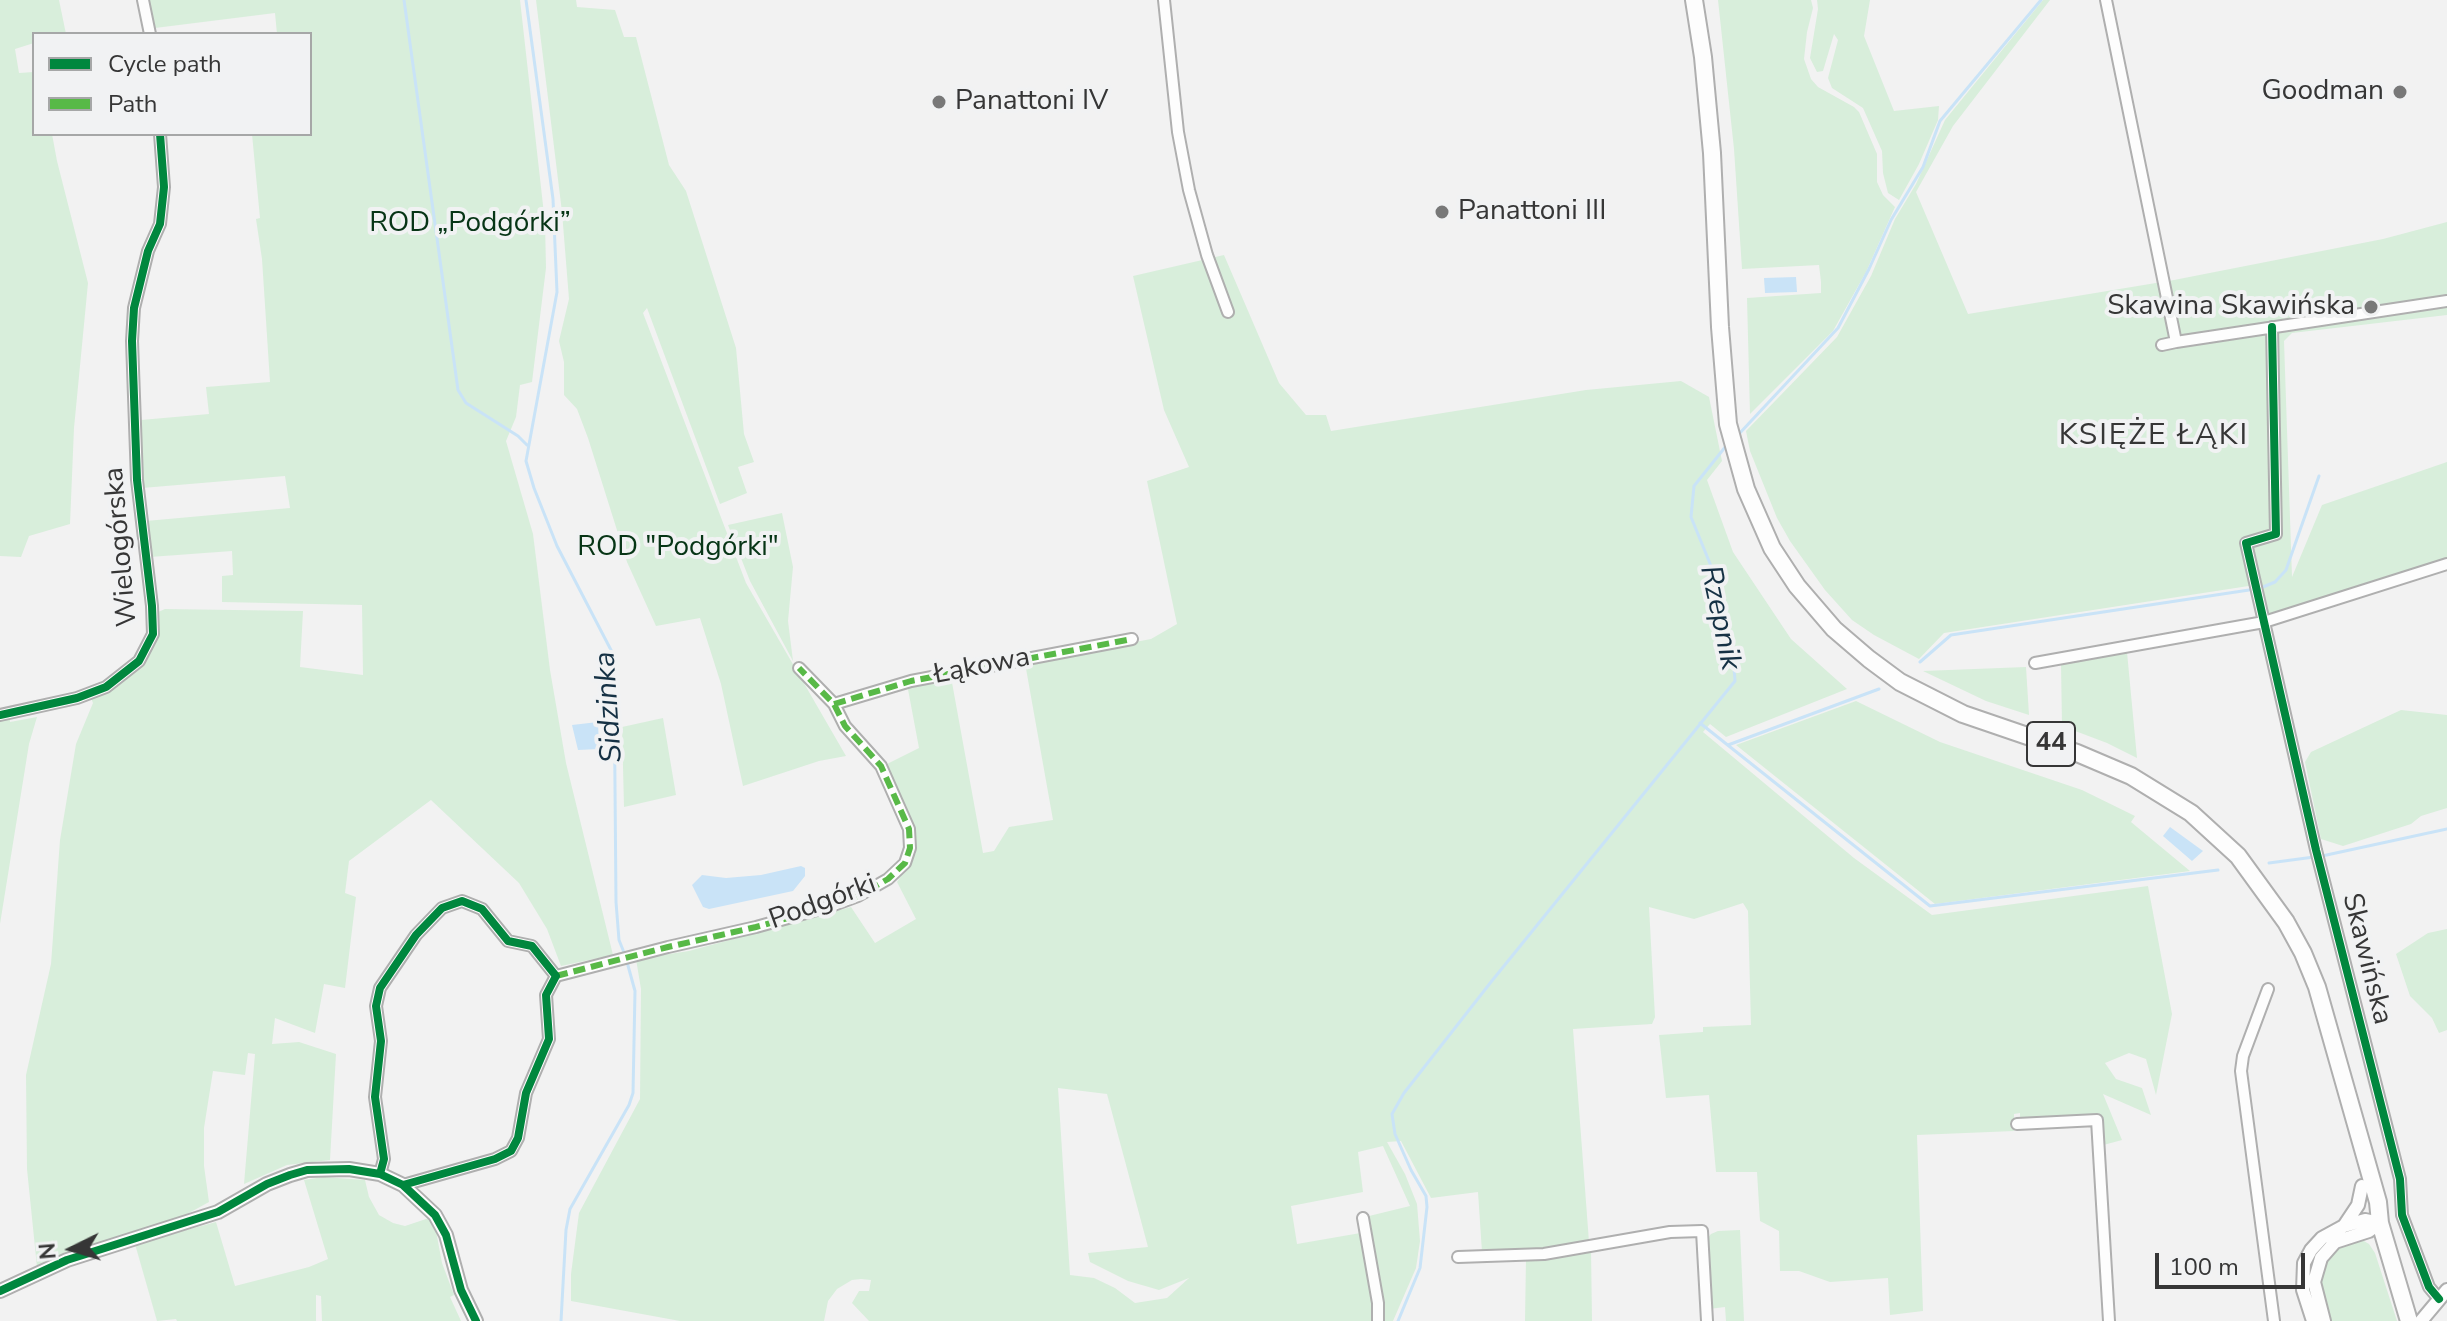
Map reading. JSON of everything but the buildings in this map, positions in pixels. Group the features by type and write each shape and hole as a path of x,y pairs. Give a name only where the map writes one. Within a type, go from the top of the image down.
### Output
{"main road":[{"name":"44","path":"1694,0 1712,153 1728,424 1757,517 1783,566 1813,606 1869,659 1900,682 1941,704 2131,776 2191,813 2238,856 2286,922 2317,987 2407,1314"},
{"name":"44","path":"2337,1060 2348,1126 2367,1205 2380,1223"}],"street":[{"path":"143,0 150,32"},
{"path":"1164,0 1178,132 1189,190 1207,255 1228,312"},
{"path":"2106,0 2176,342"},
{"name":"Wielogórska","path":"0,715 77,698 106,687 139,661 153,634 137,480 132,341 148,251 160,224 164,187 160,136"},
{"path":"2162,345 2447,301"},
{"name":"Skawińska","path":"2272,327 2276,534 2246,543 2316,850 2400,1179 2402,1215 2429,1287 2443,1294"},
{"path":"2035,663 2264,622 2447,564"},
{"name":"Łąkowa","path":"834,704 911,681 1132,639"},
{"name":"Podgórki","path":"556,976 831,906 888,879 905,863 910,848 909,829 892,785 881,766 845,726 834,704 799,668"},
{"path":"380,1174 384,1159 375,1097 381,1041 376,1006 380,988 416,935 442,908 462,901 482,909 508,941 532,946 556,976 546,995 549,1039 526,1093 518,1138 511,1151 495,1159 403,1185"},
{"path":"2268,989 2243,1056 2241,1071 2274,1321"},
{"path":"2017,1124 2097,1120 2109,1321"},
{"path":"0,1291 67,1260 218,1212 267,1184 290,1175 307,1170 349,1169 380,1174 403,1185 424,1203 441,1224 461,1290 476,1321"},
{"path":"2344,1226 2358,1205 2362,1186"},
{"path":"1363,1218 1378,1303 1378,1321"},
{"path":"2313,1321 2303,1290 2304,1263 2311,1250 2322,1238 2344,1226 2365,1220 2380,1223"},
{"path":"2324,1321 2314,1282 2321,1258 2335,1242 2369,1231 2380,1223"},
{"path":"1458,1257 1544,1254 1670,1232 1702,1231 1707,1321"},
{"path":"2421,1321 2443,1294"}],"green space":[{"path":"0,0 59,0 66,32 32,32 32,44 15,49 19,73 32,72 32,136 52,136 88,283 74,428 70,524 29,536 21,557 0,556"},
{"name":"ROD „Podgórki”","path":"145,0 520,0 545,223 546,268 532,382 520,385 516,417 506,441 533,534 550,670 566,763 613,955 561,966 547,929 519,883 431,800 349,861 345,893 356,897 345,988 324,984 315,1033 275,1018 272,1044 299,1042 336,1054 330,1160 287,1165 244,1184 255,1054 248,1053 245,1075 213,1071 204,1128 204,1166 209,1202 178,1219 60,1256 37,1267 27,1169 26,1075 51,964 60,840 76,744 93,703 91,698 116,686 142,665 156,643 156,613 165,609 303,611 300,667 363,675 362,605 222,602 222,576 233,575 232,551 150,557 146,521 290,508 285,476 142,488 141,420 209,414 206,387 270,382 252,136 312,136 312,32 277,32 275,13 155,28 151,25"},
{"name":"ROD \"Podgórki\"","path":"536,0 576,0 577,7 615,10 624,37 636,37 669,165 686,191 736,348 744,434 754,462 738,467 747,493 720,504 647,308 643,313 746,583 846,756 819,761 743,786 721,684 700,618 656,626 627,562 588,438 577,409 564,395 564,362 559,341 569,299 562,212"},
{"path":"1718,0 1811,0 1813,8 1804,59 1811,79 1818,87 1859,112 1877,154 1877,182 1883,195 1895,207 1866,272 1833,331 1750,414 1747,298 1821,293 1821,282 1819,265 1742,269 1734,149"},
{"path":"1817,0 1870,0 1864,36 1894,111 1939,106 1938,120 1899,200 1888,193 1882,151 1863,108 1832,88 1828,78 1838,40 1834,34 1823,71 1817,72 1810,58"},
{"path":"2043,0 2050,0 1953,126 1916,192 1968,314 2174,280 2383,239 2447,222 2447,315 2292,333 2284,341 2292,577 2322,505 2447,462 2447,563 2271,614 2262,608 2255,585 1944,633 1919,659 1852,620 1825,590 1777,518 1750,451 1746,431 1837,337 1871,276 1895,219 1916,184 1945,120"},
{"path":"1224,255 1279,383 1306,415 1326,415 1331,431 1586,390 1681,381 1709,397 1722,461 1707,480 1733,552 1791,639 1847,689 1726,737 1710,724 1703,732 1854,858 1932,915 2148,886 2172,1014 2156,1095 2146,1059 2129,1053 2105,1063 2116,1079 2142,1088 2151,1115 2103,1094 2122,1140 2096,1147 2093,1125 2020,1130 2020,1113 2014,1114 2014,1131 1917,1135 1923,1311 1890,1315 1888,1278 1830,1282 1799,1271 1780,1271 1779,1231 1760,1221 1757,1172 1716,1172 1709,1095 1666,1098 1659,1035 1703,1032 1703,1027 1751,1025 1748,911 1743,903 1694,919 1649,907 1655,1017 1652,1024 1573,1029 1589,1242 1546,1251 1482,1252 1478,1192 1431,1198 1401,1141 1387,1142 1417,1204 1420,1241 1416,1268 1393,1321 869,1321 852,1303 859,1291 869,1291 871,1280 861,1279 852,1280 837,1289 828,1301 824,1321 680,1321 571,1301 571,1274 579,1213 640,1099 641,989 636,959 689,951 851,907 875,943 916,919 897,882 916,853 915,840 906,809 885,765 919,748 907,684 951,677 983,853 994,851 1009,827 1053,820 1025,663 1151,639 1177,624 1147,481 1189,467 1164,410 1133,276","holes":["1058,1088 1107,1094 1148,1247 1088,1253 1090,1262 1128,1281 1159,1290 1189,1278 1167,1298 1135,1303 1094,1278 1070,1275","1383,1146 1410,1206 1369,1216 1372,1231 1297,1244 1291,1206 1363,1192 1358,1152"]},
{"path":"782,513 793,567 788,621 793,661 750,581 728,525"},
{"path":"2127,652 2137,758 2062,726 2061,664"},
{"path":"2026,667 2029,715 1986,701 1923,671"},
{"path":"1856,701 1940,742 2082,790 2135,816 2131,822 2190,871 1935,904 1736,745"},
{"path":"2401,710 2447,715 2447,808 2421,816 2411,824 2343,846 2321,839 2305,762 2311,752"},
{"path":"10,717 10,722 37,717 29,744 0,924 0,719"},
{"path":"663,718 676,795 624,807 622,727"},
{"path":"2447,929 2447,1030 2439,1033 2432,1018 2410,996 2396,954 2428,933"},
{"path":"323,1177 365,1180 369,1197 379,1215 393,1223 405,1226 429,1218 436,1231 442,1263 454,1295 450,1297 461,1321 322,1321 321,1296 316,1295 316,1321 157,1321 135,1244 216,1222 235,1286 309,1267 328,1259 304,1180"},
{"path":"1740,1230 1744,1321 1726,1321 1725,1307 1709,1309 1706,1240 1718,1231"},
{"path":"2362,1240 2375,1253 2397,1321 2328,1321 2320,1284 2325,1264 2331,1254 2342,1246"},
{"path":"1591,1249 1592,1321 1525,1321 1526,1258"}],"water":[{"path":"1796,277 1797,292 1765,293 1764,278"},
{"path":"598,722 599,749 578,750 572,725"},
{"path":"2170,827 2203,851 2192,861 2163,836"},
{"path":"801,866 805,868 805,876 793,891 709,909 703,907 692,885 702,875 726,878 761,875"}],"waterway":[{"path":"404,0 458,390 466,403 527,445"},
{"name":"Sidzinka","path":"526,0 553,199 557,292 526,461 557,546 612,652 616,902 619,940 625,955"},
{"name":"Rzepnik","path":"1738,435 1838,328 1891,220 1923,167 1940,121 2041,0"},
{"name":"Rzepnik","path":"1398,1321 1420,1268 1427,1207 1426,1196 1395,1134 1392,1114 1404,1093 1491,982 1735,681 1733,653 1711,566 1691,517 1694,486 1726,446"},
{"path":"2263,587 2275,582 2286,570 2319,476"},
{"path":"1920,662 1951,635 2249,590"},
{"path":"1728,745 1879,689"},
{"path":"1700,723 1930,906 2218,870"},
{"path":"2322,856 2447,829"},
{"path":"2269,863 2314,857"},
{"name":"Sidzinka","path":"561,1321 570,1209 633,1093 635,991 627,962"}],"marked path":[{"path":"834,704 911,681 1132,639"},
{"path":"556,976 831,906 858,896 888,879 905,863 910,848 909,829 881,766 845,726 834,704 799,668"}],"cycle path":[{"path":"0,715 77,698 106,687 139,661 153,634 137,480 132,341 134,308 148,251 160,224 164,187 160,136"},
{"path":"2272,327 2276,534 2246,543 2316,850 2400,1179 2402,1215 2429,1287 2439,1299"},
{"path":"380,1174 384,1159 375,1097 381,1041 376,1006 380,988 416,935 442,908 462,901 482,909 508,941 532,946 556,976 546,995 549,1039 526,1093 518,1138 511,1151 495,1159 403,1185"},
{"path":"0,1291 67,1260 218,1212 267,1184 290,1175 307,1170 349,1169 380,1174 403,1185 435,1215 446,1235 461,1290 476,1321"}],"place":[{"name":"Goodman","path":"2400,92"},
{"name":"Panattoni IV","path":"939,102"},
{"name":"Panattoni III","path":"1442,212"},
{"name":"Skawina Skawińska","path":"2371,307"}],"district":[{"name":"KSIĘŻE ŁĄKI","path":"2154,437"}]}
